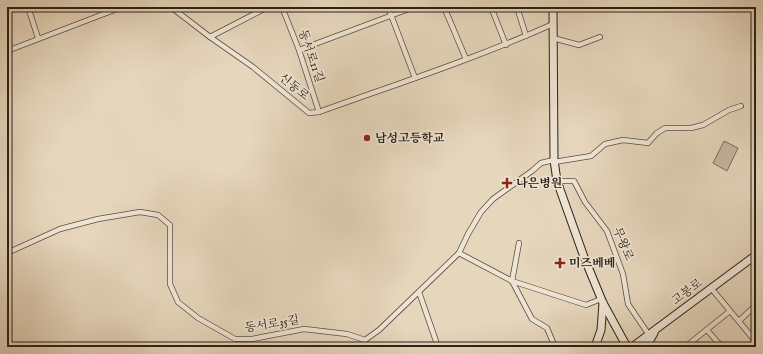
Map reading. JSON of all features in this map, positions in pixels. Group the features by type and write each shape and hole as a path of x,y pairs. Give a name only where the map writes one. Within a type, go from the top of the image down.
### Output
{"street":[{"path":"28,7 38,38"},
{"path":"7,51 122,7"},
{"name":"신동로","path":"171,7 253,67 309,113 319,112"},
{"path":"210,37 268,7"},
{"name":"동서로11길","path":"282,7 299,50 319,112"},
{"path":"388,7 415,78"},
{"path":"299,50 414,7"},
{"path":"444,7 466,60"},
{"path":"491,7 506,45"},
{"path":"517,7 526,36"},
{"path":"552,7 554,161 557,181 584,257 602,301 627,347"},
{"path":"319,112 506,45 553,24"},
{"path":"553,38 579,45 600,37"},
{"name":"동서로35길","path":"7,253 60,229 91,221 140,212 158,215 170,224 170,284 178,302 198,318 235,339 252,339 304,329 347,334 365,340 379,330 459,253 481,212 493,199 541,163 591,156 605,144 617,141 623,140 648,143 657,133 665,128 691,128 703,125 729,110 741,106"},
{"name":"무왕로","path":"557,181 574,180 585,202 607,231 623,274 628,304 652,333"},
{"path":"519,243 512,281 532,319 547,328 555,347"},
{"path":"459,253 512,281 586,305 602,301"},
{"name":"고봉로","path":"632,347 756,255"},
{"path":"711,288 756,342"},
{"path":"419,292 438,347"},
{"path":"595,347 601,330 602,301"},
{"path":"739,322 756,305"},
{"path":"685,347 730,311"},
{"path":"706,330 722,347"},
{"path":"646,347 652,333"}],"shaded area":[{"path":"724,141 738,148 727,171 713,163"}],"place":[{"name":"남성고등학교","path":"367,138"},
{"name":"나은병원","path":"507,183"},
{"name":"미즈베베","path":"560,263"}]}
